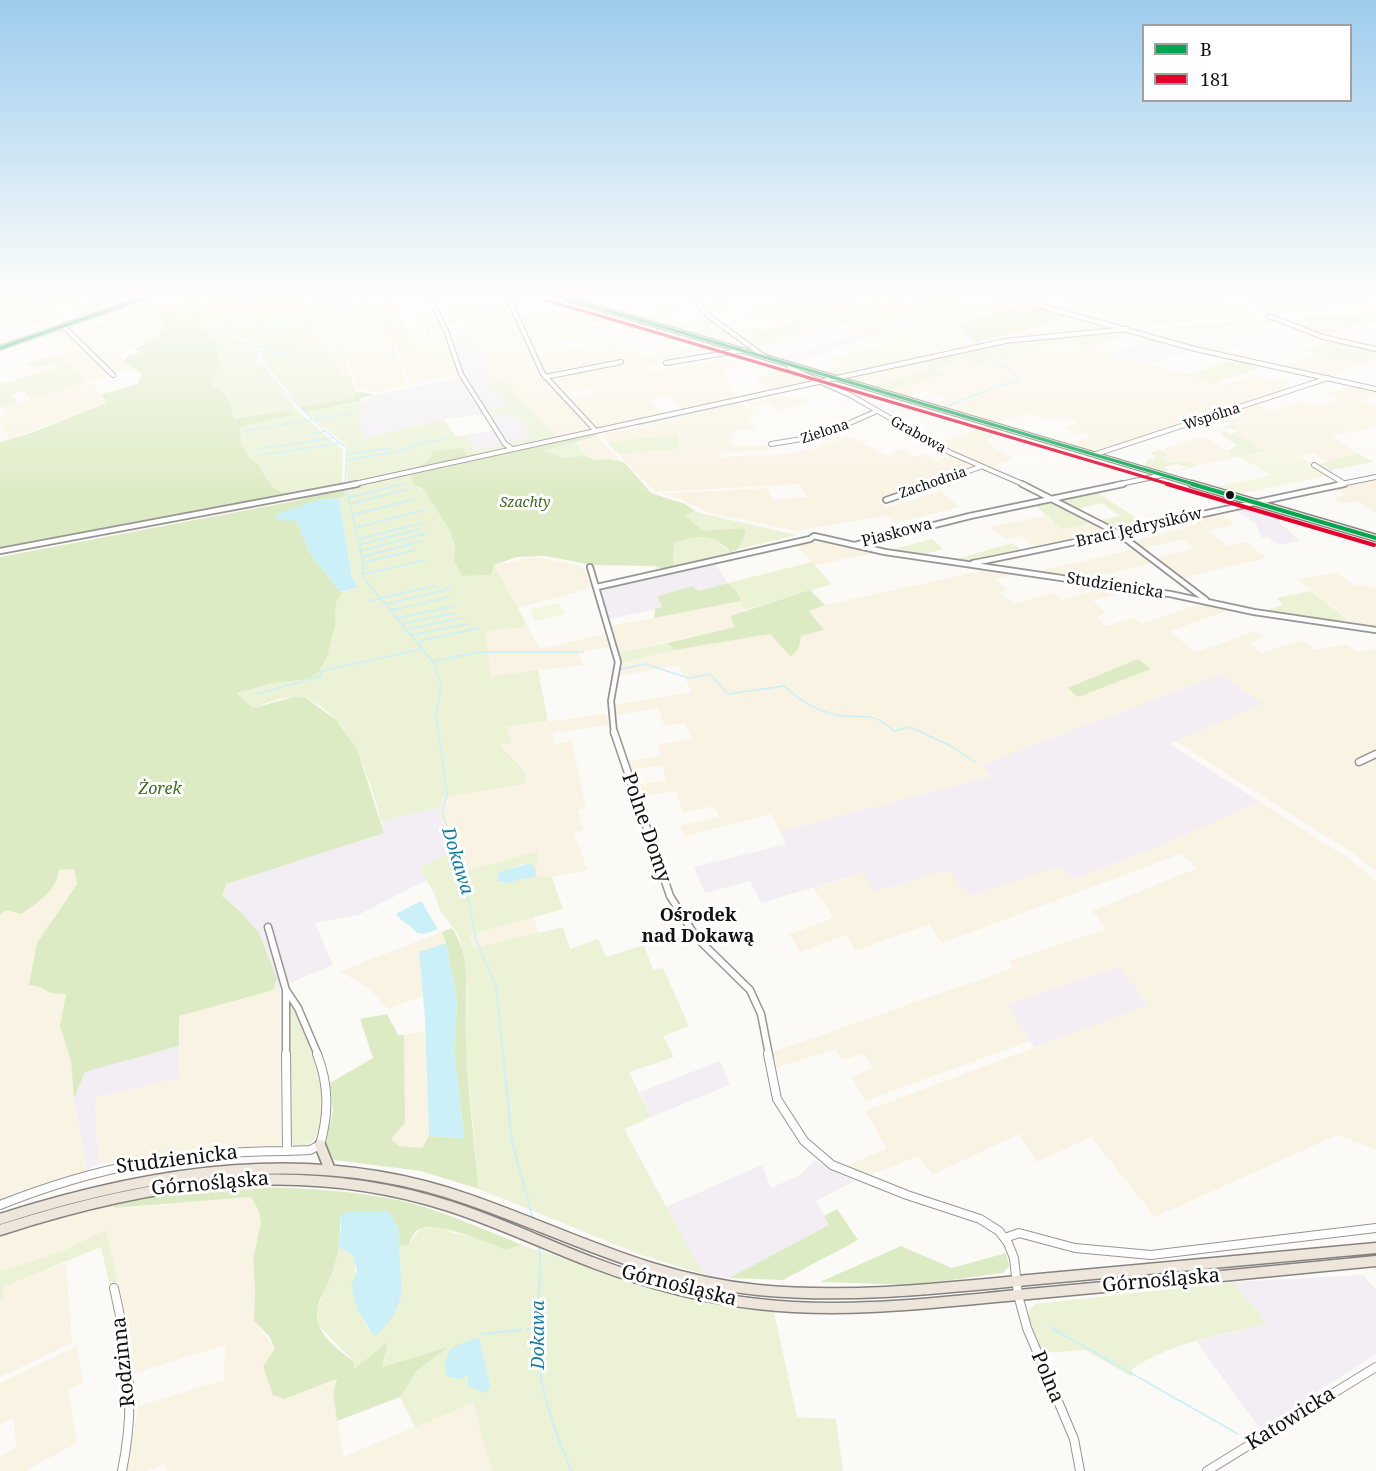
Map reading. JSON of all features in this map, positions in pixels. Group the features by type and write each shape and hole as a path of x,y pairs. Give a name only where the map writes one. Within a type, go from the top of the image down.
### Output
{"main road":[{"path":"783,362 1376,538"},
{"path":"320,1145 330,1170"},
{"name":"Górnośląska","path":"0,1219 92,1190 156,1177 231,1168 283,1167 330,1170 416,1183 458,1196 648,1269 721,1286 775,1292 866,1294 1376,1248"},
{"name":"Górnośląska","path":"0,1230 66,1208 151,1189 205,1182 280,1178 356,1184 389,1189 446,1204 623,1274 661,1286 759,1304 842,1309 1018,1295 1376,1261"}],"street":[{"path":"99,362 113,375"},
{"path":"457,362 461,374 505,444 511,448"},
{"path":"536,362 545,377 596,431"},
{"path":"545,377 621,362"},
{"path":"666,363 674,362"},
{"path":"0,551 319,492 909,362"},
{"path":"1254,362 1376,389"},
{"name":"Grabowa","path":"788,363 790,368 850,395 980,467 1019,482 1118,533 1207,601"},
{"name":"Wspólna","path":"1096,454 1328,378"},
{"name":"Zielona","path":"771,444 820,436 877,411"},
{"path":"1314,465 1345,484"},
{"name":"Zachodnia","path":"886,500 980,467"},
{"name":"Piaskowa","path":"597,587 810,539 814,536 854,545 951,519 1053,500 1163,474"},
{"name":"Braci Jędrysików","path":"972,564 1186,516 1376,477"},
{"name":"Studzienicka","path":"854,545 1207,601 1254,612 1376,630"},
{"name":"Polne Domy","path":"590,567 618,663 611,701 614,735 660,872 670,896 696,938 750,990 761,1014 774,1091 787,1117 804,1141 832,1165 898,1192 980,1219 994,1226 1005,1238"},
{"path":"1359,762 1376,754"},
{"path":"268,927 286,990 301,1016 327,1083 328,1115 320,1145"},
{"path":"286,990 287,1151"},
{"name":"Studzienicka","path":"0,1205 92,1172 136,1163 183,1156 309,1150 320,1145"},
{"path":"1017,1282 1014,1258 1005,1238 1012,1233 1075,1248 1151,1255 1376,1228"},
{"name":"Polna","path":"1017,1282 1018,1295 1034,1347 1074,1439 1080,1471"},
{"name":"Rodzinna","path":"114,1288 125,1345 131,1413 122,1471"},
{"name":"Katowicka","path":"1211,1470 1374,1370"}],"shaded area":[{"path":"67,362 98,362 112,375 90,382 107,403 9,439 0,423 0,417 7,414 1,408 86,382"},
{"path":"102,362 125,362 137,368 115,374"},
{"path":"336,362 347,362 349,374 341,374"},
{"path":"348,362 399,362 408,385 375,392 357,387"},
{"path":"402,362 417,362 423,382 410,384"},
{"path":"417,362 434,362 440,378 424,381"},
{"path":"436,362 455,362 460,374 441,378"},
{"path":"460,362 484,362 492,383 506,380 541,441 510,445 501,431 497,430 464,374"},
{"path":"484,362 536,362 542,374 593,429 558,438 517,395 506,380 492,383"},
{"path":"538,362 667,362 642,367 646,372 712,362 731,362 735,368 724,371 730,390 737,397 681,410 668,395 649,399 662,414 596,429 568,400 594,394 590,389 562,394 547,377"},
{"path":"960,362 1142,362 1226,385 1256,375 1268,382 1282,377 1293,383 1283,387 1288,390 1098,452 1068,444 1092,436 1085,432 1076,435 1064,427 1078,423 1071,418 1063,420 1055,417 1046,420 1028,414 997,423 932,404 946,399 941,394 935,396 926,391 909,397 892,391 948,373 934,369"},
{"path":"1135,362 1157,362 1147,365"},
{"path":"1294,362 1352,362 1363,364 1327,377 1281,366"},
{"path":"920,364 934,369 874,386 849,379"},
{"path":"788,369 816,381 769,391 754,377"},
{"path":"461,377 473,396 471,399 484,414 444,419 362,439 361,402 368,400 368,397"},
{"path":"1355,385 1376,389 1376,396 1362,401 1376,406 1376,427 1331,436 1358,453 1327,462 1314,453 1300,456 1284,446 1266,451 1236,435 1243,432 1217,417 1255,404 1270,411 1302,401 1314,407 1339,399 1328,393"},
{"path":"784,394 791,400 802,397 810,402 777,411 769,403 751,407 746,403"},
{"path":"743,403 756,416 749,418 757,430 731,431 732,446 768,445 769,450 720,452 721,457 777,455 813,449 849,436 888,456 900,449 916,457 924,454 936,461 951,454 975,467 877,501 886,508 941,491 960,507 895,523 887,516 796,531 706,512 683,500 662,494 767,488 772,500 807,497 799,484 655,492 618,454 679,449 678,434 607,442 601,435"},
{"path":"988,425 1004,430 987,439 995,448 1012,458 987,469 937,444"},
{"path":"493,430 506,448 468,456 455,438"},
{"path":"597,436 621,462 588,458 576,442"},
{"path":"1201,437 1238,457 1196,466 1187,460 1174,464 1162,458 1168,455 1162,451 1167,450 1165,448"},
{"path":"1376,478 1376,513 1358,501 1343,504 1332,498 1345,495 1334,487"},
{"path":"1259,504 1293,514 1281,517 1283,519 1278,521 1300,541 1278,545 1268,537 1262,538 1256,524 1235,509"},
{"path":"1220,511 1234,525 1208,531 1228,546 1246,542 1266,558 1178,579 1152,559 1193,548 1183,539 1140,549 1131,542 1198,524 1190,517"},
{"path":"1045,516 1062,530 1094,522 1114,532 1035,549 1023,536 1006,539 989,527"},
{"path":"815,539 881,552 815,565 795,544"},
{"path":"1137,549 1153,563 1083,580 1038,571"},
{"path":"536,557 577,565 588,572 592,588 517,608 494,565"},
{"path":"714,562 728,583 698,591 693,586 657,596 662,608 609,619 598,590"},
{"path":"990,569 1020,573 995,579 1007,590 1000,592 1014,604 1053,593 1061,600 1104,588 1129,590 1093,601 1106,613 1096,617 1106,626 1133,618 1141,624 1206,602 1235,608 1170,631 1195,652 1256,631 1265,637 1250,643 1262,653 1302,640 1315,650 1347,644 1357,652 1376,648 1376,872 1356,855 1175,741 1263,704 1221,674 980,765 992,776 780,831 771,814 685,836 680,826 719,817 714,806 683,813 675,791 639,797 635,785 666,780 662,766 629,770 626,761 661,756 658,745 691,738 685,723 664,726 658,708 614,715 613,705 692,692 678,665 619,676 621,663 674,650 770,634 799,648 801,636 824,630 809,611 825,605"},
{"path":"1337,573 1352,584 1376,588 1376,629 1341,625 1346,617 1297,579"},
{"path":"741,601 745,610 730,616 736,627 619,652 611,626"},
{"path":"528,627 540,649 604,634 609,647 577,652 584,665 491,676 485,631"},
{"path":"1221,674 1264,704 1170,744 1260,802 1177,839 1073,880 1062,866 970,896 947,870 875,892 862,873 761,903 750,881 705,893 694,867 786,844 780,831 992,776 980,765"},
{"path":"606,714 609,725 553,733 554,744 572,741 586,808 578,810 583,830 574,833 588,870 552,877 536,876 538,851 457,873 452,850 439,814 443,797 525,783 526,771 500,744 506,727"},
{"path":"1260,802 1351,860 1376,881 1376,1149 1337,1135 1155,1217 1091,1137 1037,1162 1019,1134 932,1175 919,1156 866,1176 847,1166 887,1148 865,1111 1148,1005 1119,966 1007,1004 1030,1041 865,1101 852,1077 873,1068 864,1053 842,1060 835,1049 774,1069 773,1052 1013,968 1009,961 1107,929 1092,911 1197,868 1181,854 942,943 929,924 855,951 846,935 800,952 789,934 834,918 813,888 863,873 875,892 948,870 970,896 1062,866 1074,880 1177,839"},
{"path":"441,807 439,814 452,850 420,868 427,880 358,915 315,923 333,965 273,990 277,979 241,912 222,896 228,884 384,833 381,821"},
{"path":"74,869 77,884 50,923 29,985 40,987 50,993 66,993 60,1026 71,1061 74,1099 87,1170 0,1200 0,915 58,870"},
{"path":"533,916 539,933 474,948 469,935"},
{"path":"442,932 446,943 419,952 423,996 388,1009 369,989 340,971"},
{"path":"1119,966 1149,1005 1034,1048 1007,1004"},
{"path":"280,987 281,1145 186,1150 99,1164 95,1098 180,1078 179,1016"},
{"path":"425,1031 429,1136 422,1148 399,1146 391,1139 405,1123 404,1035"},
{"path":"179,1046 180,1078 95,1098 99,1164 87,1170 74,1099 85,1072"},
{"path":"720,1061 730,1085 651,1117 640,1092"},
{"path":"814,1160 843,1176 857,1180 816,1201 830,1225 729,1278 703,1274 666,1207 762,1165 771,1188 800,1175"},
{"path":"251,1197 259,1211 261,1222 253,1260 254,1321 275,1348 263,1367 273,1395 284,1399 341,1378 333,1392 343,1457 474,1402 492,1471 166,1471 165,1464 148,1471 127,1471 138,1406 224,1380 225,1345 135,1373 122,1296 106,1231 67,1249 0,1272 0,1236 42,1222 114,1204 117,1209"},
{"path":"66,1263 72,1343 0,1377 0,1300 3,1299 4,1287"},
{"path":"1363,1275 1376,1290 1376,1354 1260,1429 1196,1341 1267,1324 1233,1282"},
{"path":"77,1346 83,1382 68,1391 77,1443 25,1471 0,1471 0,1457 16,1448 14,1418 0,1424 0,1383"}],"green space":[{"path":"67,362 87,382 31,399 24,391 11,395 17,403 0,408 0,382 2,384 58,367 54,363 33,369 28,363"},
{"path":"124,362 220,362 214,381 209,383 221,390 228,398 235,419 282,411 296,414 239,427 242,445 248,456 259,465 265,477 276,490 294,494 0,548 0,442 31,433 106,403 102,394 138,384 142,374"},
{"path":"220,362 257,362 301,414 343,450 342,485 294,494 276,490 259,465 248,456 242,445 238,426 294,414 282,411 235,419 228,397 209,383 214,381"},
{"path":"264,362 336,362 341,374 349,374 356,391 353,398 300,407"},
{"path":"834,362 903,362 839,377 825,372 843,367"},
{"path":"915,362 989,362 978,365 962,362 935,369 949,373 892,391 874,386 933,368 920,364 849,379 843,377"},
{"path":"1229,362 1251,362 1268,365 1216,383 1187,375"},
{"path":"506,380 517,395 558,438 510,445 508,443 531,438 525,431 529,430 519,418 513,419 515,417 510,411 496,415 492,421 486,410 507,405 492,386 494,383"},
{"path":"356,391 375,395 360,398 361,401 306,413 300,407 353,398"},
{"path":"361,402 362,439 444,419 456,437 493,430 466,436 474,450 504,445 506,448 468,456 462,448 409,471 347,484 348,446 306,413"},
{"path":"1231,425 1243,432 1237,435 1266,451 1238,457 1228,451 1237,445 1220,433 1224,431 1230,434 1240,431 1229,428 1215,431"},
{"name":"Szachty","path":"594,433 597,436 542,451 565,458 584,456 596,460 608,459 624,462 651,493 685,504 695,511 684,515 703,531 744,528 746,532 739,549 731,552 717,541 698,537 674,543 673,570 668,571 654,566 592,565 545,556 517,557 494,565 491,575 462,576 454,561 455,546 450,531 424,490 413,484 411,475"},
{"path":"678,434 679,449 618,454 607,442"},
{"path":"576,442 588,458 565,458 541,451"},
{"path":"1284,446 1329,475 1240,494 1216,487 1272,475 1238,457"},
{"path":"462,448 468,456 409,471 427,462 434,451"},
{"path":"1160,450 1169,456 1162,457 1167,461 1187,460 1196,466 1169,473 1188,467 1177,464 1164,467 1168,470 1164,472 1144,466 1149,459 1155,460 1156,457 1150,453"},
{"path":"1358,453 1373,462 1327,471 1317,465"},
{"path":"411,475 418,488 424,490 450,531 455,546 454,561 462,576 490,575 494,565 528,627 485,631 491,676 538,670 548,721 506,727 511,743 500,745 526,772 525,784 443,797 441,807 381,821 365,769 356,751 347,734 322,707 307,699 295,697 272,701 253,709 236,692 274,683 307,679 336,611 336,602 343,592 358,587 352,577 339,498 345,495 344,487"},
{"name":"Żorek","path":"344,487 345,495 339,498 318,500 277,520 296,520 310,553 340,592 343,592 336,602 335,625 327,657 318,673 307,679 274,683 236,693 253,708 294,697 306,698 336,720 357,749 384,833 227,884 222,896 241,912 259,933 277,979 273,990 179,1016 179,1046 85,1072 74,1099 71,1061 60,1026 66,994 50,993 40,987 29,985 37,943 77,884 74,869 59,870 50,890 40,901 21,914 6,910 0,915 0,557 295,501"},
{"path":"1095,491 1147,525 1118,533 1095,521 1120,516 1102,503 1074,510 1055,501"},
{"path":"1053,501 1094,522 1062,530 1034,504"},
{"path":"695,511 797,535 739,549 746,532 744,528 703,532 683,515"},
{"path":"694,536 715,540 735,555 673,570 674,543"},
{"path":"932,539 943,549 921,555 885,551"},
{"path":"1012,543 1023,551 971,562 953,560"},
{"path":"812,562 832,584 745,610 738,593 728,583"},
{"path":"728,583 738,593 741,601 654,618 655,609 662,607 657,596 693,586 698,591"},
{"path":"810,590 825,605 809,611 824,630 801,636 799,648 791,657 770,634 674,650 667,643 735,627 730,616"},
{"path":"1311,591 1346,618 1341,625 1259,612 1284,605 1276,598"},
{"path":"559,603 565,614 535,621 530,609"},
{"path":"667,643 674,650 621,663 619,652"},
{"path":"1138,659 1151,669 1078,697 1068,688"},
{"path":"452,850 457,873 538,851 536,874 530,863 512,868 497,878 500,883 536,876 552,877 563,909 469,935 474,948 563,927 570,949 598,939 606,957 644,945 653,970 663,968 689,1026 663,1036 674,1057 629,1072 651,1117 624,1129 703,1274 641,1255 479,1189 465,1044 468,990 460,938 440,910 435,895 420,868"},
{"path":"452,928 459,941 466,970 467,1063 479,1189 421,1171 334,1160 325,1146 333,1110 330,1083 373,1058 360,1019 387,1014 398,1035 404,1035 405,1123 391,1139 399,1146 422,1148 429,1136 464,1138 454,1050 457,1001 442,932"},
{"path":"288,999 314,1055 324,1100 323,1120 316,1136 302,1147 293,1145 289,1136"},
{"path":"256,1187 359,1193 393,1199 442,1213 522,1245 506,1250 449,1230 426,1227 417,1230 408,1245 399,1246 398,1227 340,1215 337,1256 317,1313 319,1325 325,1335 354,1362 354,1369 388,1342 382,1367 448,1347 417,1371 400,1397 337,1421 333,1392 337,1379 284,1399 273,1395 263,1367 275,1348 269,1336 254,1321 253,1260 261,1222 259,1211 251,1197 114,1208 114,1204 177,1192"},
{"path":"837,1209 858,1240 783,1280 729,1278 829,1225 824,1216"},
{"path":"439,1227 477,1238 506,1250 522,1245 673,1294 774,1312 797,1417 836,1419 843,1471 492,1471 473,1403 415,1427 400,1397 417,1371 446,1348 382,1367 388,1344 354,1370 354,1362 319,1326 317,1312 338,1246 353,1256 358,1306 361,1316 374,1336 402,1293 399,1246 408,1245 421,1228"},
{"path":"106,1230 118,1281 110,1286 101,1247 4,1287 3,1299 0,1300 0,1272 67,1249"},
{"path":"901,1246 952,1268 1006,1253 1009,1266 1003,1273 914,1285 820,1282"},
{"path":"1233,1282 1267,1324 1197,1340 1164,1352 1132,1369 1132,1377 1085,1350 1043,1353 1029,1320 1029,1309 1035,1304"}],"water":[{"path":"339,498 352,577 358,587 340,592 310,553 296,521 276,520 278,514 318,500"},
{"path":"530,863 536,876 506,883 498,881 498,873"},
{"path":"421,901 438,929 424,934 417,933 396,914"},
{"path":"446,943 457,1001 454,1050 464,1138 429,1136 425,1019 419,952"},
{"path":"352,1211 388,1211 398,1227 402,1293 388,1323 374,1337 358,1310 351,1286 357,1271 353,1256 338,1246 341,1229 340,1215"},
{"path":"479,1337 490,1387 485,1393 468,1386 468,1375 460,1379 446,1376 445,1362 451,1348"}],"waterway":[{"name":"Dokawa","path":"259,362 313,420"},
{"path":"994,362 1011,370"},
{"path":"996,387 1020,380 1013,372"},
{"path":"945,407 994,388"},
{"path":"746,401 766,396"},
{"path":"639,425 741,402"},
{"path":"313,420 354,413"},
{"path":"245,431 313,420"},
{"name":"Dokawa","path":"313,420 347,448 345,484"},
{"path":"309,435 325,431"},
{"path":"259,449 332,438"},
{"path":"347,460 404,450 421,443 451,438"},
{"path":"261,455 340,443"},
{"path":"348,454 389,448"},
{"path":"350,497 404,484"},
{"name":"Dokawa","path":"346,488 352,515"},
{"path":"350,504 408,489"},
{"path":"352,515 415,499"},
{"path":"355,528 424,510"},
{"name":"Dokawa","path":"352,515 355,528"},
{"path":"358,539 426,522"},
{"name":"Dokawa","path":"355,528 359,545"},
{"path":"359,545 419,529"},
{"path":"361,551 427,533"},
{"path":"362,557 422,541"},
{"name":"Dokawa","path":"359,545 362,557"},
{"path":"365,562 416,550"},
{"name":"Dokawa","path":"362,557 363,577 380,598"},
{"path":"364,574 425,560"},
{"path":"380,598 435,586"},
{"path":"386,604 449,589"},
{"path":"392,610 449,597"},
{"path":"368,601 380,598"},
{"name":"Dokawa","path":"380,598 433,662 441,685 436,716 447,794 442,813 463,869 476,940 496,986 503,1055"},
{"path":"398,618 453,606"},
{"path":"404,624 453,613"},
{"path":"409,629 461,618"},
{"path":"412,635 467,624"},
{"path":"419,641 479,628"},
{"path":"257,694 321,676 321,671 422,649"},
{"path":"434,661 480,652 584,652"},
{"path":"621,669 645,664 689,678 710,674 728,694 784,686 802,700 822,711 837,715 873,718 894,731 910,727 951,746 975,762"},
{"name":"Dokawa","path":"503,1054 512,1142 533,1219"},
{"name":"Dokawa","path":"539,1245 536,1333 539,1369 552,1420 571,1471"},
{"path":"1050,1327 1238,1434"},
{"path":"527,1329 535,1329"},
{"path":"483,1334 521,1330"}],"transit line":[{"name":"181","path":"754,362 1374,545"},
{"name":"B","path":"780,362 1376,538"}],"district":[{"name":"Ośrodek nad Dokawą","path":"698,926"}]}
